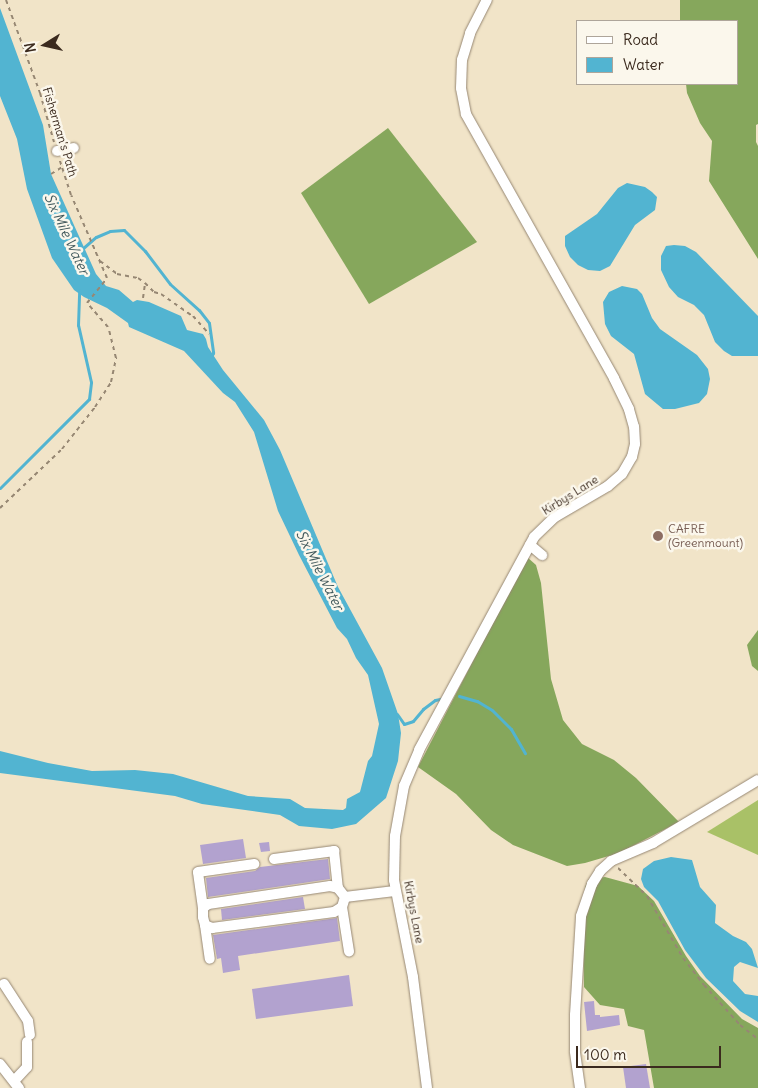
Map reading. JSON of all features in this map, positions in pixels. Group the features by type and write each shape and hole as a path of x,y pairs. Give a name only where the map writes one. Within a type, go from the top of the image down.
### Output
{"street":[{"name":"Kirbys Lane","path":"427,1088 413,977 395,891 395,836 404,786 410,768 530,545 540,530 554,514 608,486 622,474 632,457 635,444 634,427 629,409 614,378 466,114 461,88 462,60 470,33 486,0"},
{"path":"57,151 74,148"},
{"path":"530,545 542,555"},
{"path":"580,1088 575,1051 575,1015 581,916 592,884 600,871 611,861 653,843 758,780"},
{"path":"274,859 334,851 338,888 343,902 348,951"},
{"path":"210,960 198,872 254,864"},
{"path":"203,908 208,904 330,886 338,888"},
{"path":"205,925 212,928 334,912 343,902 395,891"},
{"path":"0,1064 17,1085 27,1066 28,1021 4,984"}],"path":[{"name":"Fisherman's Path","path":"6,0 40,93 62,167 89,241 101,262"},
{"path":"51,174 62,167"},
{"path":"101,262 116,274 138,278 154,292 162,294 193,316 209,334"},
{"path":"0,508 62,449 111,382 116,358 113,341 108,327 87,303 107,278 101,262"},
{"path":"143,298 145,283"},
{"path":"611,861 647,896 683,958 709,992 740,1025 758,1039"}],"green space":[{"path":"680,0 758,0 758,124 756,125 756,142 758,146 758,259 709,181 712,141 700,123 687,93 686,85 738,85 738,20 680,20"},
{"path":"388,128 477,242 369,304 301,193"},
{"path":"527,557 536,565 541,583 551,679 563,720 582,744 614,760 636,778 679,822 619,853 567,866 513,845 491,830 456,794 418,767"},
{"path":"758,630 758,671 752,666 747,645"},
{"path":"758,800 758,855 707,832"},
{"path":"605,877 638,886 654,901 700,976 742,1019 758,1028 758,1088 654,1088 644,1030 628,1026 624,1009 600,1005 584,987 583,934 585,887 589,879"}],"water":[{"name":"Six Mile Water","path":"0,8 43,125 51,174 96,274 106,286 119,290 133,302 137,300 149,302 181,316 187,330 203,334 208,347 223,370 264,420 280,450 338,587 382,668 398,714 401,733 398,761 386,798 356,824 332,829 299,826 280,815 202,804 175,796 0,773 0,751 48,763 92,771 135,770 173,774 248,796 290,799 305,808 343,810 346,808 347,799 360,792 368,761 372,756 379,724 368,675 356,658 347,639 337,628 299,555 278,511 254,432 235,402 223,393 184,351 129,327 128,323 107,308 74,290 52,258 27,189 17,139 0,96"},
{"path":"627,183 645,187 652,192 657,197 655,210 635,225 610,266 600,271 588,270 578,265 570,257 565,246 565,236 597,214 618,188"},
{"path":"666,246 685,246 696,252 758,316 758,356 732,356 724,351 715,342 704,315 694,305 678,297 669,287 661,270 661,256"},
{"path":"622,286 637,289 642,294 652,318 660,329 697,355 708,369 710,379 707,394 699,403 675,409 663,409 645,394 634,354 611,336 605,324 603,302 609,292"},
{"path":"671,857 692,860 700,887 716,905 715,923 733,936 746,942 752,949 758,968 740,962 734,967 733,981 745,994 758,996 758,1022 740,1011 706,978 685,950 658,901 644,887 641,879 643,869 654,861"}],"building":[{"path":"243,839 246,858 203,864 200,845"},
{"path":"269,842 270,851 261,852 259,843"},
{"path":"328,859 330,879 208,897 206,878 255,871 260,867"},
{"path":"303,897 305,909 222,920 221,909"},
{"path":"337,918 340,941 238,956 240,970 223,973 221,958 217,959 213,935"},
{"path":"349,975 353,1006 256,1019 252,989"},
{"path":"594,1001 595,1015 600,1015 600,1017 619,1015 620,1025 587,1031 584,1002"},
{"path":"646,1064 650,1088 626,1088 623,1067"}],"waterway":[{"name":"Six Mile Water","path":"82,249 96,237 110,231 124,230 145,251 170,284 199,310 209,323 213,353 211,357"},
{"path":"0,488 89,399 91,382 78,325 79,290"},
{"path":"459,696 477,701 492,710 511,729 525,753"},
{"path":"397,714 404,724 413,721 423,709 435,700 445,698"}],"place":[{"name":"CAFRE (Greenmount)","path":"658,536"}]}
